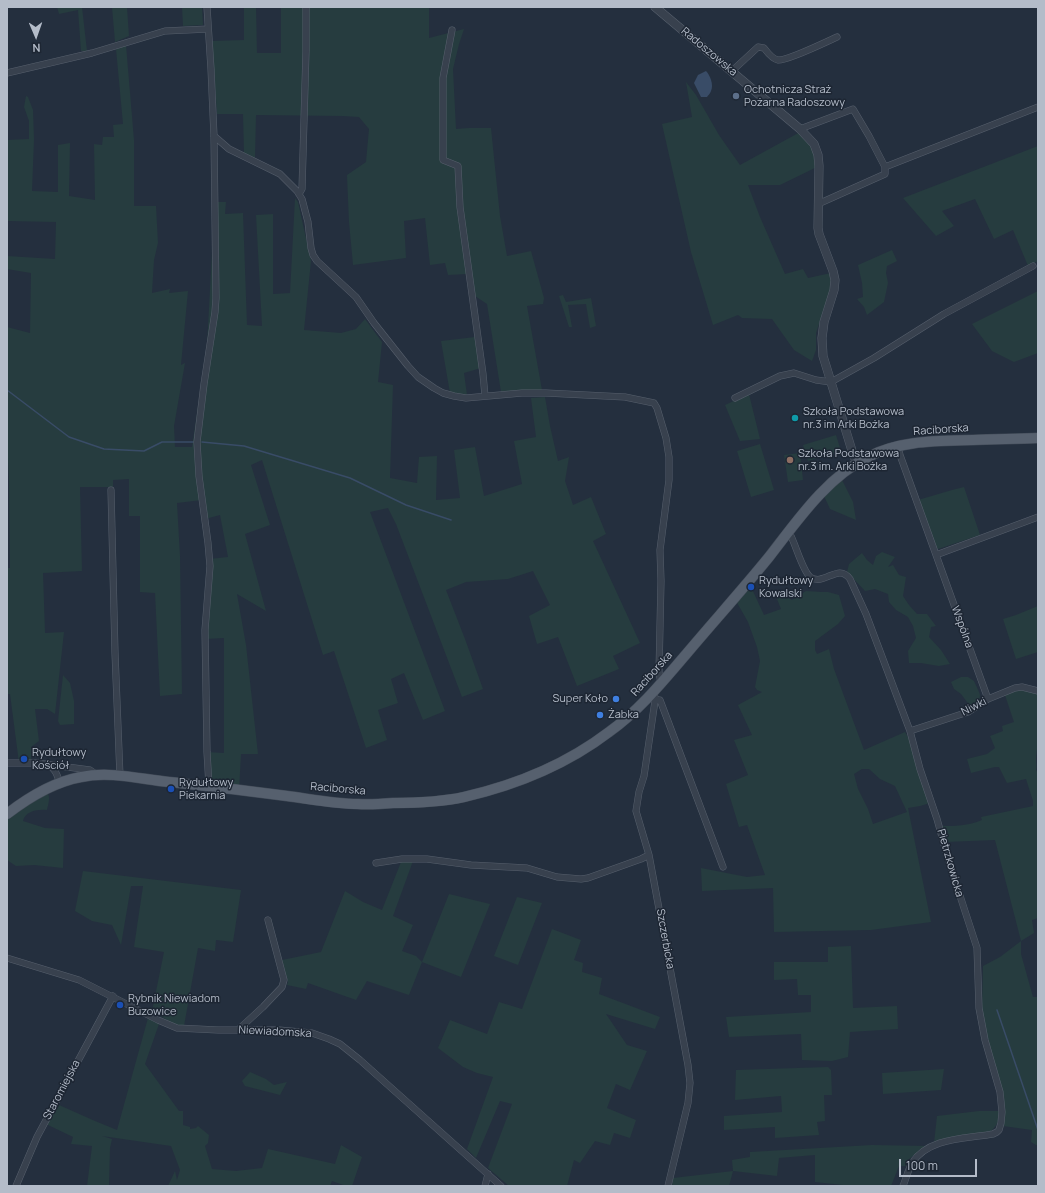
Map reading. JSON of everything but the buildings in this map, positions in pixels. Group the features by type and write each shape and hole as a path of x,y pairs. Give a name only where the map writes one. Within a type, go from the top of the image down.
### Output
{"main road":[{"name":"Raciborska","path":"7,814 24,800 42,790 80,777 98,775 209,786 355,804 423,803 460,798 489,791 548,768 578,752 610,732 653,697 661,684 747,585 830,483 857,463 870,455 898,446 923,442 1038,438"}],"street":[{"path":"207,7 214,136 216,298 197,442 199,476 210,566 206,630 207,752 209,786"},
{"path":"299,194 302,189 306,7"},
{"name":"Radoszowska","path":"655,7 800,129 814,144 818,155 819,166 817,221 819,234 834,271 834,290 824,322 822,338 823,356 857,463"},
{"path":"7,73 92,53 165,31 208,30"},
{"path":"452,30 443,78 443,160 458,166 460,207 484,374 485,396"},
{"path":"732,71 758,47 764,48 772,57 778,60 837,38"},
{"path":"885,167 1038,107"},
{"path":"800,129 853,109 885,167 885,174 818,204"},
{"path":"214,136 229,149 280,174 299,194 302,198 308,222 313,255 322,266 356,297 374,323 418,377 434,388 443,393 466,398 522,393 546,393 625,396 654,404 657,408 666,438 669,457 669,480 660,550 661,596 659,672 661,684"},
{"path":"735,398 780,376 794,373 816,380 831,382 874,358 944,314 1033,266"},
{"name":"Wspólna","path":"898,446 988,699"},
{"path":"112,490 115,654 120,776"},
{"path":"936,555 1038,517"},
{"name":"Pietrzkowicka","path":"789,532 809,576 815,579 822,579 841,572 846,574 850,579 866,614 910,732 961,901 978,948 979,1008 985,1040 1000,1092 1002,1112 1001,1123 997,1132 986,1136 951,1141 929,1148 920,1154 912,1163 902,1186"},
{"name":"Niwki","path":"910,732 968,712 988,699 1014,688 1022,687 1038,691"},
{"name":"Szczerbicka","path":"653,697 649,744 636,811 649,855 688,1065 690,1083 688,1103 668,1186"},
{"name":"Raciborska","path":"653,697 660,700 723,867"},
{"name":"Raciborska","path":"7,764 11,762 37,763 90,770 98,775"},
{"path":"49,765 56,772 60,783"},
{"path":"376,863 402,859 427,859 471,865 527,868 557,876 581,879 588,878 649,855"},
{"path":"239,1029 263,1007 282,988 284,984 278,955 268,920"},
{"name":"Niewiadomska","path":"7,958 79,980 177,1028 279,1030 312,1033 340,1044 360,1060 501,1186"},
{"name":"Staromiejska","path":"16,1186 37,1137 113,996"},
{"path":"485,1186 488,1174"}],"green space":[{"path":"57,7 82,7 87,51 81,51 78,10 59,14"},
{"path":"112,7 127,7 129,36 115,42"},
{"path":"182,7 202,7 203,25 183,26"},
{"path":"244,7 256,7 257,53 281,53 281,7 429,7 429,38 464,29 453,69 456,129 491,128 500,216 507,256 531,251 544,298 543,304 527,306 542,390 501,392 487,304 475,296 467,274 448,275 445,263 430,265 425,218 404,221 406,258 353,265 347,175 366,162 369,129 359,117 256,115 255,158 244,153 243,114 217,114 212,41 244,40"},
{"path":"126,45 134,140 134,206 156,206 158,243 154,260 152,293 170,289 169,293 188,291 181,365 185,363 174,426 175,447 192,447 207,346 212,252 212,202 226,202 225,214 243,213 247,325 262,326 256,215 273,214 273,294 290,293 295,198 298,202 311,261 304,330 341,333 356,329 365,319 382,342 378,382 393,385 390,478 417,483 419,457 437,456 436,500 460,498 454,450 475,447 484,496 522,484 514,441 536,437 531,398 545,397 558,461 569,457 565,481 573,505 591,497 606,534 593,541 640,643 613,656 619,669 577,686 558,637 537,644 529,616 550,605 533,571 508,579 466,582 446,590 483,689 462,697 396,524 388,508 370,512 445,711 423,720 404,673 391,679 398,703 378,710 387,740 366,748 334,651 323,655 262,460 251,465 270,525 245,534 266,611 237,594 246,645 258,754 241,754 239,790 209,786 207,752 224,753 224,638 206,639 209,559 228,557 220,515 205,519 202,500 177,503 180,556 182,694 160,696 155,593 140,592 140,516 129,516 129,479 113,480 113,487 80,487 82,571 43,573 45,633 64,632 55,714 47,709 35,709 39,741 31,747 31,763 19,763 10,694 7,694 7,568 10,568 7,435 7,327 30,333 31,273 7,269 7,256 55,259 56,222 7,221 7,140 29,139 29,121 24,107 26,96 28,97 33,110 34,140 32,191 58,192 58,145 70,143 69,196 95,200 94,144 102,145 103,137 114,137 113,125 123,124 116,49"},
{"path":"686,82 696,95 719,135 740,165 802,131 814,144 819,166 780,185 748,185 760,217 785,274 803,269 808,278 831,273 831,288 816,333 816,350 812,361 794,350 772,319 742,318 738,315 713,325 691,252 662,124 692,117"},
{"path":"1038,146 1038,261 1028,266 1013,230 994,239 975,199 942,211 954,226 936,236 903,198"},
{"path":"892,250 897,261 887,266 886,273 888,283 884,302 867,315 864,307 857,299 863,297 858,265"},
{"path":"1038,291 1038,353 1014,362 992,351 972,324"},
{"path":"563,295 566,302 591,298 596,326 590,328 586,304 568,305 572,327 569,327 559,296"},
{"path":"475,337 481,368 464,373 467,395 450,393 441,341"},
{"path":"749,394 760,439 740,441 725,405"},
{"path":"836,435 841,451 808,461 803,445"},
{"path":"760,444 774,490 751,497 737,451"},
{"path":"800,453 803,480 788,482 784,455"},
{"path":"842,480 853,502 856,520 830,509 824,496"},
{"path":"964,487 980,535 938,549 935,547 918,500"},
{"path":"882,552 895,557 888,567 893,565 899,575 906,577 903,596 917,614 927,614 936,626 931,627 929,637 941,650 950,664 939,666 909,663 908,651 916,638 913,626 908,617 896,610 889,602 888,594 875,589 865,591 847,572 849,564 862,553 873,565 876,556"},
{"path":"751,587 764,615 781,609 773,589 792,600 806,591 828,592 839,595 845,616 838,624 815,641 815,650 817,654 829,649 834,669 864,750 905,732 911,742 930,803 908,808 931,922 871,930 774,932 773,888 702,891 701,868 747,877 765,875 747,825 739,827 726,784 748,775 734,740 752,735 738,705 762,692 757,690 755,687 760,661 757,647 748,622 736,601","holes":["862,769 869,769 880,779 895,786 907,812 873,824 868,809 858,789 854,774"]},
{"path":"1038,606 1038,652 1016,659 1003,619"},
{"path":"63,675 70,683 74,701 74,724 60,725 58,721"},
{"path":"961,677 968,677 974,681 980,695 979,702 970,706 961,694 954,689 951,682"},
{"path":"1019,689 1038,694 1036,770 1038,773 1038,918 1032,920 1034,933 1021,941 995,840 945,842 940,826 967,825 982,820 981,817 1033,806 1033,801 1026,779 1007,783 999,767 971,773 967,759 987,754 995,748 990,736 1003,731 1002,726 1014,722 1005,695"},
{"path":"47,792 49,799 47,810 36,810 29,813 23,821 45,828 64,829 63,868 34,865 16,866 7,860 7,817"},
{"path":"413,861 393,916 413,925 402,951 416,956 422,962 409,995 367,981 356,1000 308,983 306,989 287,985 288,982 282,960 321,952 345,891 363,902 382,910 401,862"},
{"path":"83,871 241,890 233,942 216,940 215,951 198,948 184,1026 174,1024 152,1011 164,952 134,947 143,886 131,886 121,945 112,925 92,921 75,911"},
{"path":"449,894 490,904 461,977 422,962"},
{"path":"517,897 542,903 518,965 494,956"},
{"path":"552,929 581,940 574,960 583,963 582,972 602,978 599,994 660,1017 655,1029 606,1014 627,1045 647,1051 630,1090 616,1084 607,1108 636,1120 630,1138 614,1133 610,1145 595,1141 580,1163 574,1160 567,1186 509,1186 488,1168 512,1104 500,1101 476,1158 467,1149 493,1077 477,1073 463,1067 438,1048 450,1020 487,1034 499,1002 522,1009"},
{"path":"1021,941 1021,954 1033,997 1038,997 1038,1145 1031,1142 1032,1130 1003,1126 1005,1114 999,1078 988,1043 982,1011 983,966 1000,957"},
{"path":"851,946 853,1008 897,1006 898,1029 850,1032 848,1057 832,1061 802,1060 801,1034 729,1037 726,1017 811,1012 811,995 798,995 797,979 774,980 774,962 828,962 828,947"},
{"path":"148,1018 159,1024 145,1064 179,1111 183,1111 183,1125 190,1127 190,1129 198,1126 209,1135 208,1143 205,1146 212,1169 236,1171 262,1168 268,1149 335,1164 341,1145 362,1157 352,1186 346,1186 332,1181 330,1186 168,1186 175,1171 177,1180 180,1170 171,1146 102,1136 112,1139 110,1148 109,1186 87,1186 92,1146 71,1144 73,1137 46,1124 59,1105 117,1130"},
{"path":"828,1067 831,1070 832,1095 824,1095 825,1121 817,1122 819,1135 775,1138 775,1127 724,1130 724,1116 782,1112 781,1096 735,1100 736,1070"},
{"path":"944,1069 941,1090 883,1094 882,1073"},
{"path":"250,1072 266,1079 274,1085 287,1082 280,1095 245,1086 242,1081"},
{"path":"979,1111 999,1111 998,1122 991,1131 934,1143 937,1116"},
{"path":"872,1145 927,1146 909,1159 908,1166 899,1166 891,1186 852,1186 815,1182 815,1155 779,1158 777,1176 733,1171 732,1160 750,1157 750,1152"},
{"path":"733,1171 729,1186 672,1186 673,1178"}],"water":[{"path":"706,71 711,80 712,89 707,97 701,97 694,83 698,75"}],"waterway":[{"path":"7,390 69,437 104,449 144,451 162,442 193,442"},
{"path":"202,442 244,446 350,478 406,505 451,520"},
{"path":"997,1010 1038,1130"}],"place":[{"name":"Ochotnicza Straż Pożarna Radoszowy","path":"736,96"},
{"name":"Szkoła Podstawowa nr.3 im Arki Bożka","path":"795,418"},
{"name":"Szkoła Podstawowa nr.3 im. Arki Bożka","path":"790,460"},
{"name":"Rydułtowy Kowalski","path":"751,587"},
{"name":"Super Koło","path":"616,699"},
{"name":"Żabka","path":"600,715"},
{"name":"Rydułtowy Kościół","path":"24,759"},
{"name":"Rydułtowy Piekarnia","path":"171,789"},
{"name":"Rybnik Niewiadom Buzowice","path":"120,1005"}]}
